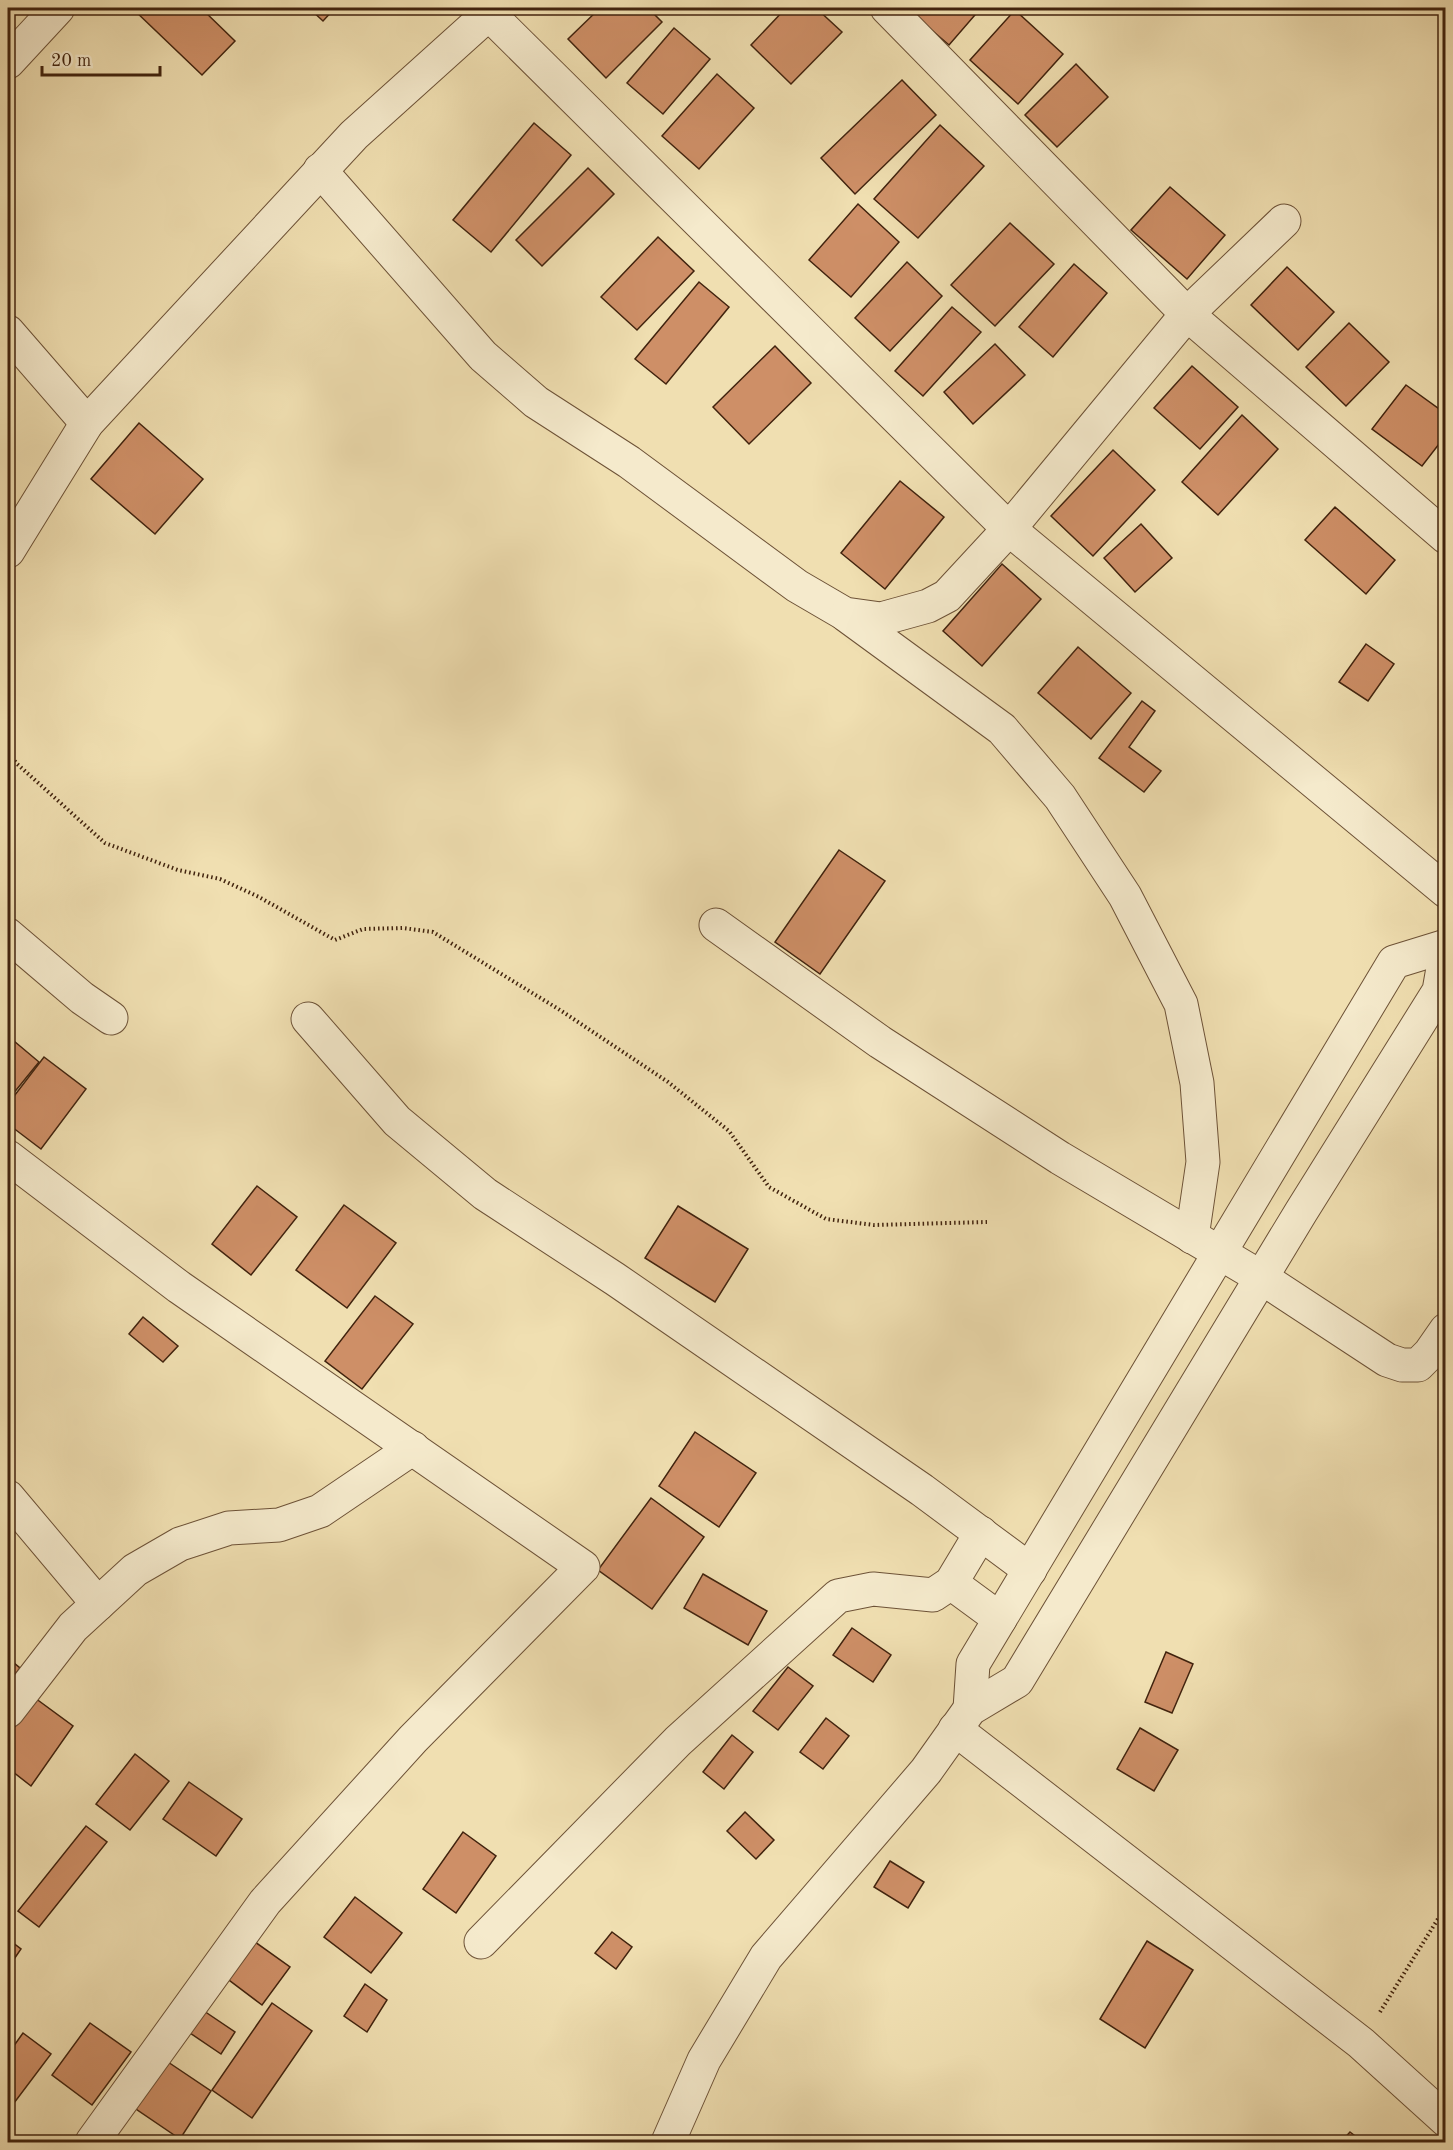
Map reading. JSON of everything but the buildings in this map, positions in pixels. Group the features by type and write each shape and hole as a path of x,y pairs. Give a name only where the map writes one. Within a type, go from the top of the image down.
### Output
{"street":[{"path":"8,62 58,8"},
{"path":"887,8 1187,314 1446,537"},
{"path":"8,551 87,423 354,135 489,10 1009,529 1446,891"},
{"path":"320,170 483,356 536,402 629,462 796,586 844,614 1002,729 1060,797 1125,896 1181,1004 1197,1083 1206,1245"},
{"path":"844,614 880,619 938,601 947,596 1009,529 1187,314 1284,221"},
{"path":"8,332 87,423"},
{"path":"716,925 880,1042 1060,1158 1262,1278 1387,1360 1402,1365 1418,1365 1430,1353 1446,1330"},
{"path":"8,935 82,998 111,1018"},
{"path":"963,1719 973,1664 1030,1570 1206,1245 1394,962 1446,946"},
{"path":"668,2142 704,2060 766,1957 926,1771 963,1719 1017,1682 1439,992 1446,951"},
{"path":"308,1019 397,1121 485,1194 615,1279 981,1533 1030,1570"},
{"path":"8,1157 179,1287 583,1567 413,1739 266,1902 92,2142"},
{"path":"8,1711 73,1627 135,1570 180,1544 229,1528 279,1525 320,1511 412,1448"},
{"path":"8,1497 98,1604"},
{"path":"481,1942 678,1741 838,1596 873,1589 933,1595 951,1583 981,1533"},
{"path":"951,1583 1000,1619"},
{"path":"963,1719 1360,2043 1446,2120"}],"path":[{"path":"8,749 16,764 105,843 178,870 220,879 259,897 335,940 363,929 402,928 433,932 560,1010 668,1082 729,1131 769,1186 826,1219 874,1225 987,1222"},
{"path":"1360,2043 1446,1906"}]}
